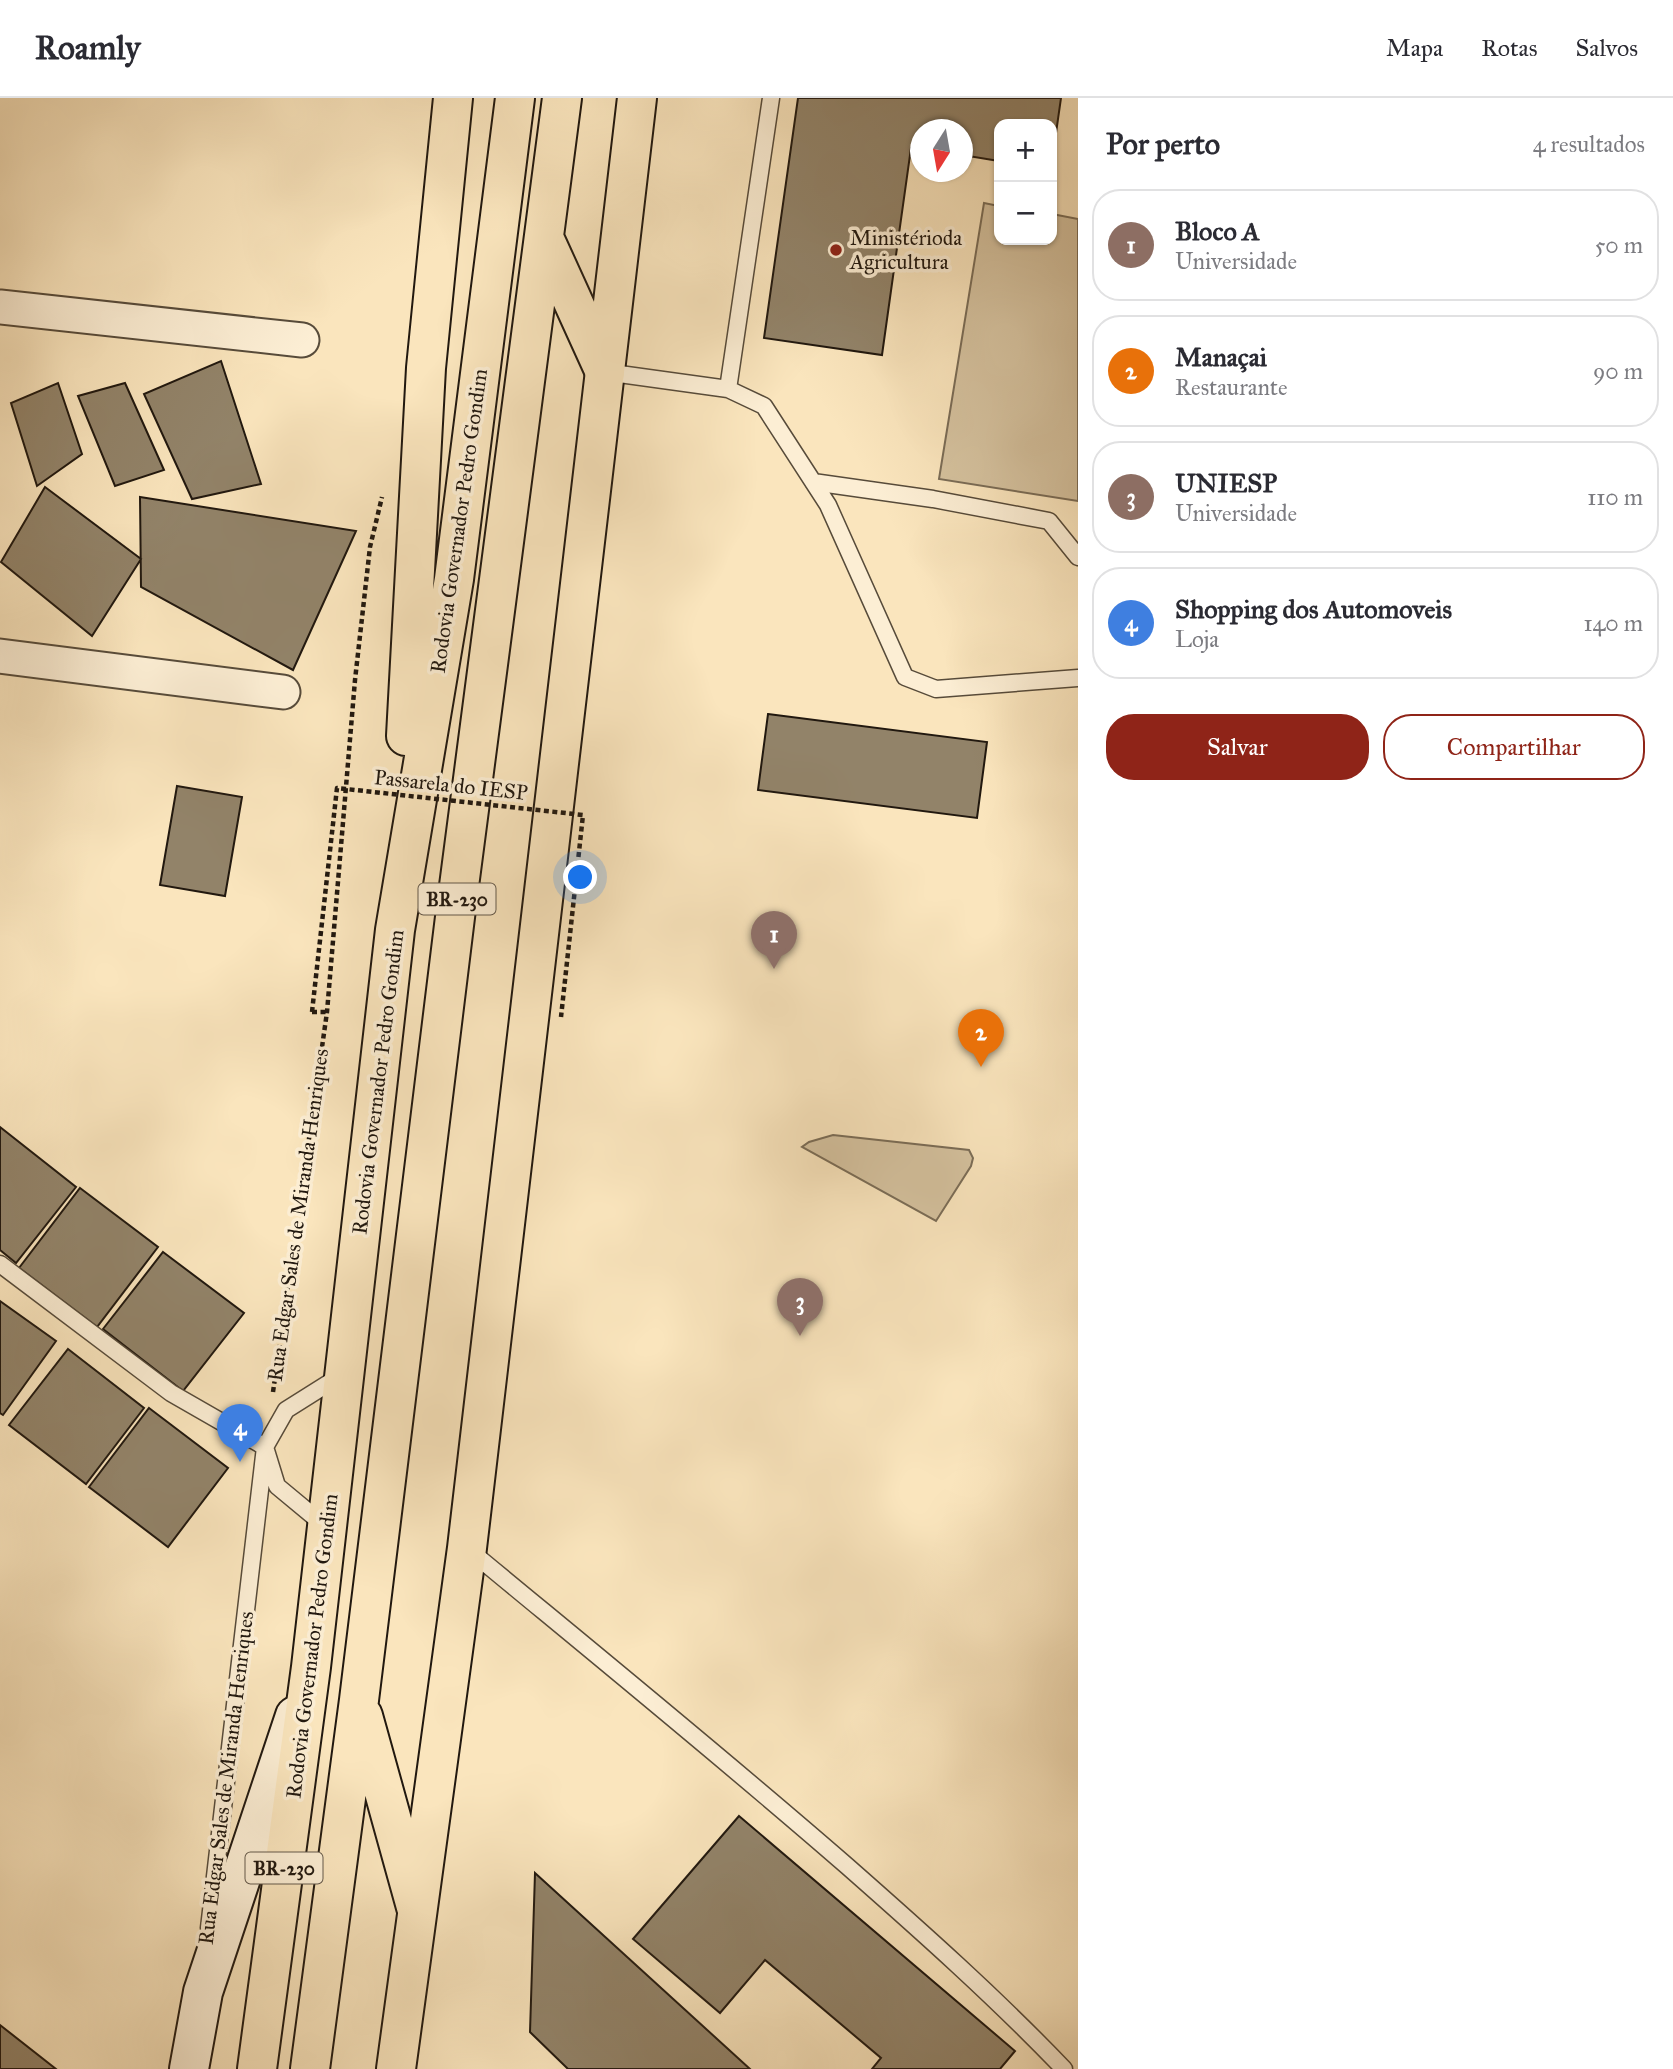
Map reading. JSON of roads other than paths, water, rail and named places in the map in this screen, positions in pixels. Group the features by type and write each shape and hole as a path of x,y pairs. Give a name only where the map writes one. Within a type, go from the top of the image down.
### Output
{"main road":[{"path":"396,930 426,368 453,98"},
{"name":"Rodovia Governador Pedro Gondim","path":"257,2069 312,1667 396,930 454,579 515,98"},
{"name":"BR-230","path":"310,2069 359,1700 456,909 562,98"},
{"path":"396,2069 467,1548 637,98"},
{"path":"545,239 605,372"},
{"path":"203,1992 312,1667"},
{"path":"359,1700 416,1907"},
{"name":"Rua Edgar Sales de Miranda Henriques","path":"189,2069 203,1992"}],"street":[{"path":"0,307 302,340"},
{"path":"0,656 283,692"}],"lane":[{"path":"728,389 771,98"},
{"path":"605,372 728,389 764,406 828,505 905,677 936,689 1078,678"},
{"path":"813,482 933,499 1049,521 1078,556"},
{"path":"0,1264 171,1393 265,1447 277,1486 327,1527"},
{"path":"265,1447 286,1410 345,1373"},
{"name":"Rua Edgar Sales de Miranda Henriques","path":"203,1992 214,1872 265,1447"},
{"path":"467,1548 714,1750 940,1947 998,2000 1064,2069"}],"place":[{"name":"Ministérioda Agricultura","path":"836,250"},
{"name":"Bloco A","path":"774,969"},
{"name":"Manaçai","path":"981,1067"},
{"name":"UNIESP","path":"800,1336"},
{"name":"Shopping dos Automoveis","path":"240,1462"}]}
